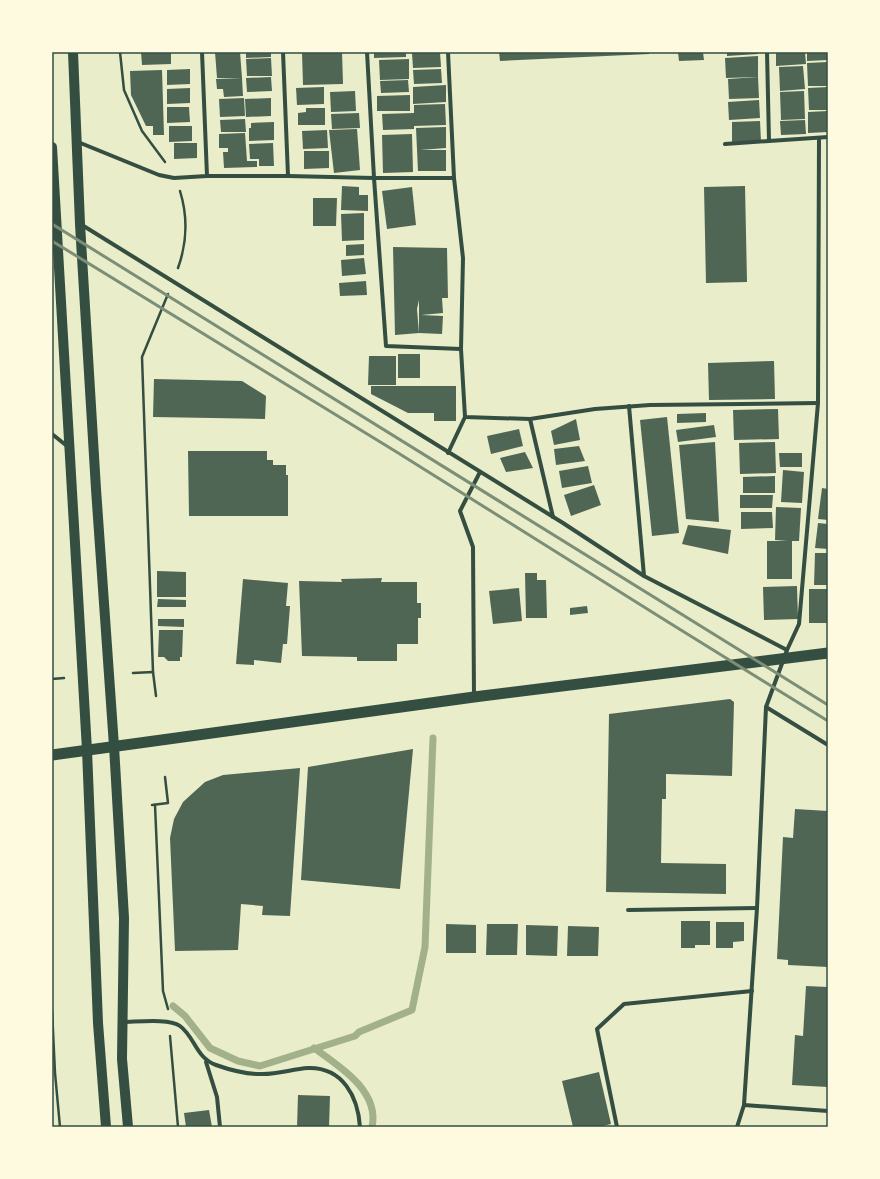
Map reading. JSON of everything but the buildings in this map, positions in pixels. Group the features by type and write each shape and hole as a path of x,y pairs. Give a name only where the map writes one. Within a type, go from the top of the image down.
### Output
{"highway":[{"path":"52,755 786,654 828,653"}],"main road":[{"path":"73,52 80,224 124,918 122,1059 128,1127"},
{"path":"52,147 87,750 98,1023 106,1127"}],"street":[{"path":"202,52 207,176"},
{"path":"283,52 288,176"},
{"path":"367,52 386,346 461,349"},
{"path":"448,52 454,178 463,258 461,349 465,418 448,453"},
{"path":"767,52 769,141"},
{"path":"725,144 828,137"},
{"path":"736,1127 744,1105 757,908 766,707 799,624 818,403 819,138"},
{"path":"77,142 159,175 174,178 207,176 454,178"},
{"path":"80,224 480,472 644,576 786,654"},
{"path":"465,418 530,419 595,409 629,406 818,403"},
{"path":"629,406 644,576"},
{"path":"530,419 552,517"},
{"path":"52,434 69,448"},
{"path":"474,698 473,548 460,511 480,472"},
{"path":"766,707 828,745"},
{"path":"628,910 757,908"},
{"path":"617,1127 597,1029 624,1004 752,991"},
{"path":"123,1022 169,1021 180,1026 206,1062 217,1097 220,1127"},
{"path":"206,1062 235,1072 261,1074 309,1068 330,1073 348,1086 354,1096 360,1127"},
{"path":"744,1105 828,1111"}],"path":[{"path":"154,329 142,357 153,672 156,696"},
{"path":"133,673 153,672"},
{"path":"52,679 64,678"},
{"path":"165,777 168,803 154,805 163,991 168,1008 178,1127"},
{"path":"52,1010 55,1073 60,1127"}],"waterway":[{"path":"173,1006 185,1016 210,1048 238,1061 260,1066 355,1036 359,1032 412,1010 425,947 433,738"},
{"path":"314,1048 345,1071 364,1091 370,1102 373,1114 372,1127"}],"railway":[{"path":"52,224 828,705"},
{"path":"52,241 395,451 828,721"}]}
